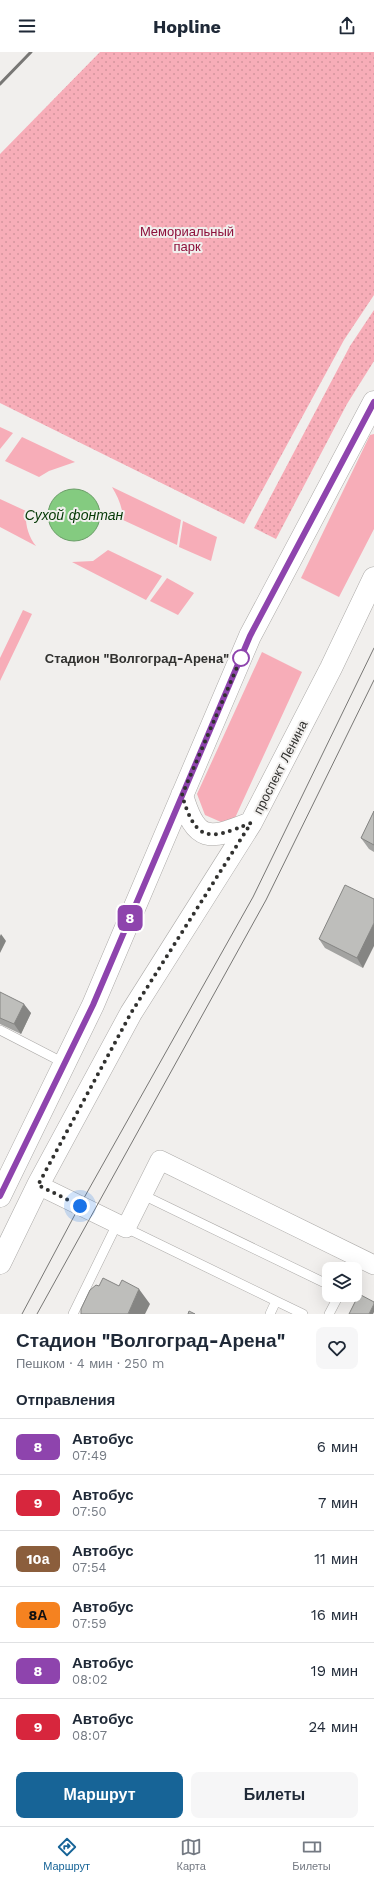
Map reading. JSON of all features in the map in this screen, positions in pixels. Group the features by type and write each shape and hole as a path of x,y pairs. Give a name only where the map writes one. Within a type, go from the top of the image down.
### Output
{"main road":[{"path":"0,1196 93,1005 250,636 371,409"},
{"name":"проспект Ленина","path":"0,1264 38,1185 131,1013 251,823 331,668 374,578"},
{"path":"182,795 192,822 201,832 213,836 229,832 251,823"}],"street":[{"path":"38,1185 122,1226 143,1194 160,1160 374,1265"}],"lane":[{"path":"0,1030 64,1063"},
{"path":"143,1194 322,1282"},
{"path":"73,1314 122,1226 303,1314"},
{"path":"270,1314 276,1301"},
{"path":"329,1314 335,1302"}],"green space":[{"name":"Мемориальный парк","path":"100,52 374,52 374,295 344,340 244,524 0,403 0,154"},
{"path":"374,310 374,361 347,404 276,539 254,528 350,346"},
{"path":"0,427 13,433 0,449"},
{"path":"374,434 374,529 339,597 301,578 370,435"},
{"path":"22,437 75,462 49,471 39,477 5,461"},
{"path":"112,487 181,520 177,545 123,520 120,503"},
{"path":"0,499 26,511 28,530 36,546 0,527"},
{"path":"183,521 217,537 211,561 179,547"},
{"path":"108,550 162,576 146,600 72,562 93,561"},
{"path":"167,578 194,593 178,615 150,601"},
{"path":"23,610 32,614 0,681 0,658"},
{"path":"262,652 302,672 235,818 221,822 205,815 197,794"}],"water":[{"name":"Сухой фонтан","path":"74,489 84,491 92,497 98,505 100,515 98,525 92,533 84,539 74,541 64,539 56,533 50,525 48,515 50,505 56,497 64,491"}],"building":[{"path":"374,811 374,845 361,838"},
{"path":"345,885 374,899 374,923 357,958 319,939"},
{"path":"0,992 24,1004 14,1024 0,1018"},
{"path":"103,1278 119,1286 122,1280 139,1289 128,1314 81,1314 81,1309 90,1290 96,1285 99,1286"},
{"path":"362,1296 374,1302 369,1314 349,1314 355,1302 362,1302"},
{"path":"189,1311 195,1314 188,1314"}],"tram line":[{"path":"22,1314 80,1205 253,897 374,648"},
{"path":"37,1314 266,900 374,680"}],"railway":[{"path":"0,84 31,52"}],"bus line":[{"name":"8","path":"0,1196 93,1005 250,636 366,414 374,402"}],"place":[{"name":"Стадион \"Волгоград-Арена\"","path":"241,658"}],"route":[{"path":"80,1206 38,1185 131,1013 251,823 229,832 213,836 201,832 192,822 186,810 182,795 241,658"}]}
